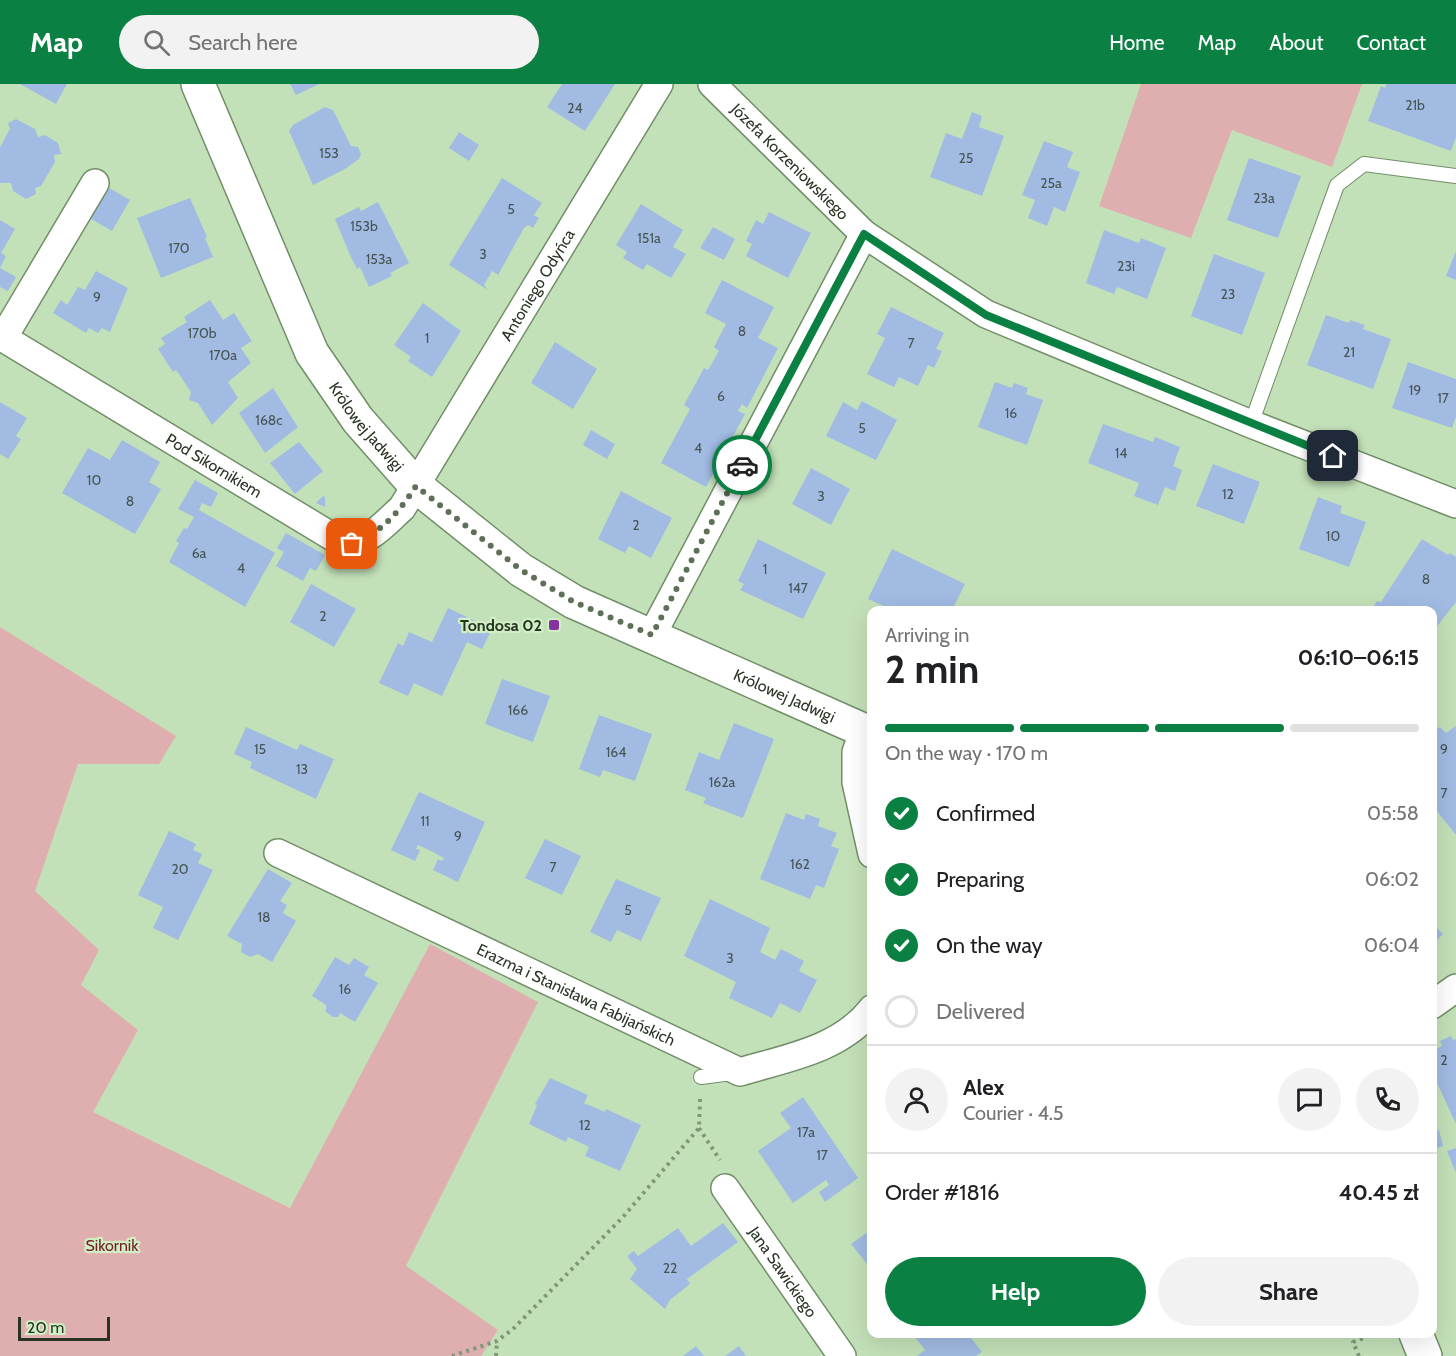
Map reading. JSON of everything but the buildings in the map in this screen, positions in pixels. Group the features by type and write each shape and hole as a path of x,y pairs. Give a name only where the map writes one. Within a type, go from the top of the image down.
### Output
{"street":[{"name":"Królowej Jadwigi","path":"198,84 312,353 358,420 416,486 521,570 574,602 867,732"},
{"name":"Antoniego Odyńca","path":"416,486 427,462 659,84"},
{"name":"Józefa Korzeniowskiego","path":"712,84 864,234 986,315 1251,424 1456,504"},
{"name":"Pod Sikornikiem","path":"95,183 1,337 341,543 352,544 373,534 402,508 416,486"},
{"path":"652,635 864,234"},
{"path":"867,734 856,752 856,782 867,832"},
{"name":"Erazma i Stanisława Fabijańskich","path":"278,852 740,1072"},
{"path":"1437,1001 1456,988"},
{"path":"740,1072 824,1046 846,1034 867,1015"},
{"name":"Jana Sawickiego","path":"725,1188 842,1356"},
{"path":"1418,1338 1425,1356"}],"lane":[{"path":"1251,424 1336,185 1364,164 1456,176"},
{"path":"700,1077 740,1072"}],"path":[{"path":"700,1077 699,1128 719,1156"},
{"path":"452,1356 497,1341 513,1329 623,1217 699,1128"},
{"path":"1359,1356 1353,1342 1364,1338"},
{"path":"496,1356 497,1341"}],"green space":[{"path":"1141,84 1362,84 1332,167 1232,130 1191,238 1099,206"},
{"name":"Sikornik","path":"0,627 176,736 159,764 78,764 35,891 99,950 81,985 138,1030 93,1112 290,1208 430,944 538,1002 406,1266 498,1330 481,1356 0,1356"}],"way so far":[{"path":"352,544 373,534 402,508 416,486 475,536 521,570 574,602 652,635 742,465"}],"place":[{"name":"Tondosa 02","path":"554,625"}],"route":[{"path":"742,465 864,234 986,315 1333,456"}]}
